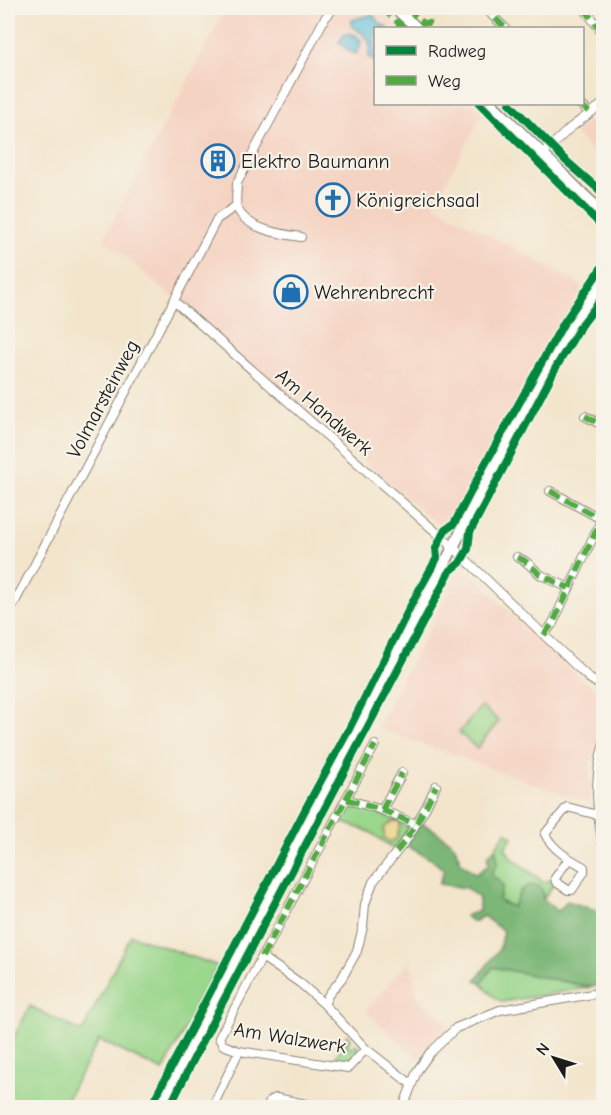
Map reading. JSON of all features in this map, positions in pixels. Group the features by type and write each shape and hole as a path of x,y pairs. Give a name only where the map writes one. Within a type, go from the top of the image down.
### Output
{"main road":[{"path":"395,8 416,27"},
{"path":"493,105 602,213"},
{"path":"158,1107 514,427 554,355 602,283"}],"street":[{"path":"301,237 273,233 246,220 236,206 237,183 325,18 334,8"},
{"path":"501,8 491,14 504,27"},
{"path":"584,8 603,35"},
{"path":"543,154 570,128 603,103"},
{"path":"581,105 590,113"},
{"name":"Volmarsteinweg","path":"8,615 217,219 236,206"},
{"name":"Am Handwerk","path":"174,301 453,547 589,678 603,688"},
{"path":"585,416 603,426"},
{"path":"544,635 553,623 602,517 550,491"},
{"path":"517,557 540,575 569,588"},
{"path":"603,742 598,760 597,803 603,851"},
{"path":"262,957 375,745"},
{"path":"382,810 402,773"},
{"path":"324,1004 357,951 363,927 365,904 373,882 407,840 436,786"},
{"path":"346,800 382,810 416,824"},
{"path":"569,859 550,843 545,834 567,807 598,815"},
{"name":"Am Walzwerk","path":"366,1049 348,1068 239,1051 224,1045 219,1038 262,957 300,983 324,1004 366,1049 411,1084"},
{"path":"403,1107 417,1071 429,1054 456,1028 500,1010 603,992"},
{"path":"212,1107 239,1051"},
{"path":"268,1107 268,1103 276,1098 326,1107"}],"shaded area":[{"path":"226,8 378,8 398,27 374,27 374,105 474,105 483,113 434,205 585,287 538,363 454,521 436,524 104,239"},
{"path":"603,111 603,164 574,133"},
{"path":"462,565 559,660 603,697 603,725 590,767 591,804 377,728"},
{"path":"410,960 418,997 449,1026 434,1039 418,1059 365,1011"}],"green space":[{"path":"481,706 499,721 477,748 459,733"},
{"path":"351,804 405,823 408,827 407,831 394,849 370,832 339,821 347,806"},
{"path":"420,822 454,845 461,863 476,874 489,865 487,857 495,848 498,862 491,874 503,885 499,900 503,903 513,907 522,890 533,885 539,886 543,899 558,912 567,901 603,912 603,985 591,987 493,967 481,983 476,980 500,948 503,931 483,916 473,922 465,916 479,911 479,898 466,888 439,884 444,870 431,859 405,845"},
{"path":"506,832 513,837 505,847 510,856 543,882 552,880 555,883 543,899 542,890 521,890 513,907 498,900 500,895 491,874 498,862 495,848"},
{"path":"131,935 218,966 163,1071 99,1040 62,1107 8,1107 8,1049 30,1006 82,1032"},
{"path":"493,967 591,987 502,1002 481,983"},
{"path":"347,1035 351,1039 347,1044 351,1048 356,1044 359,1049 357,1054 349,1062 333,1063"}],"sand":[{"path":"397,821 400,826 396,839 387,840 384,837 384,828"}],"water":[{"path":"372,14 387,27 374,27 374,61 368,57 369,41 351,25 352,20"},
{"path":"350,33 361,40 356,54 350,52 339,42 344,35"}],"marked path":[{"path":"382,8 403,27"},
{"path":"407,8 423,23 430,23 434,27"},
{"path":"501,8 491,14 504,27"},
{"path":"584,8 604,35"},
{"path":"581,105 590,113"},
{"path":"585,416 604,426"},
{"path":"550,491 601,519"},
{"path":"544,635 553,623 604,514"},
{"path":"517,557 541,575 569,588"},
{"path":"346,799 375,745"},
{"path":"382,810 402,773"},
{"path":"396,852 418,820 436,786"},
{"path":"262,957 346,799 382,810 415,824"}],"cycle path":[{"path":"481,105 604,228"},
{"path":"511,105 564,159 604,194"},
{"path":"150,1108 437,558 436,548 445,530 454,524 563,324 604,264"},
{"path":"169,1108 450,571 460,563 468,549 470,532 555,369 580,327 604,296"}],"place":[{"name":"Elektro Baumann","path":"218,161"},
{"name":"Königreichsaal","path":"333,200"},
{"name":"Wehrenbrecht","path":"291,292"}]}
